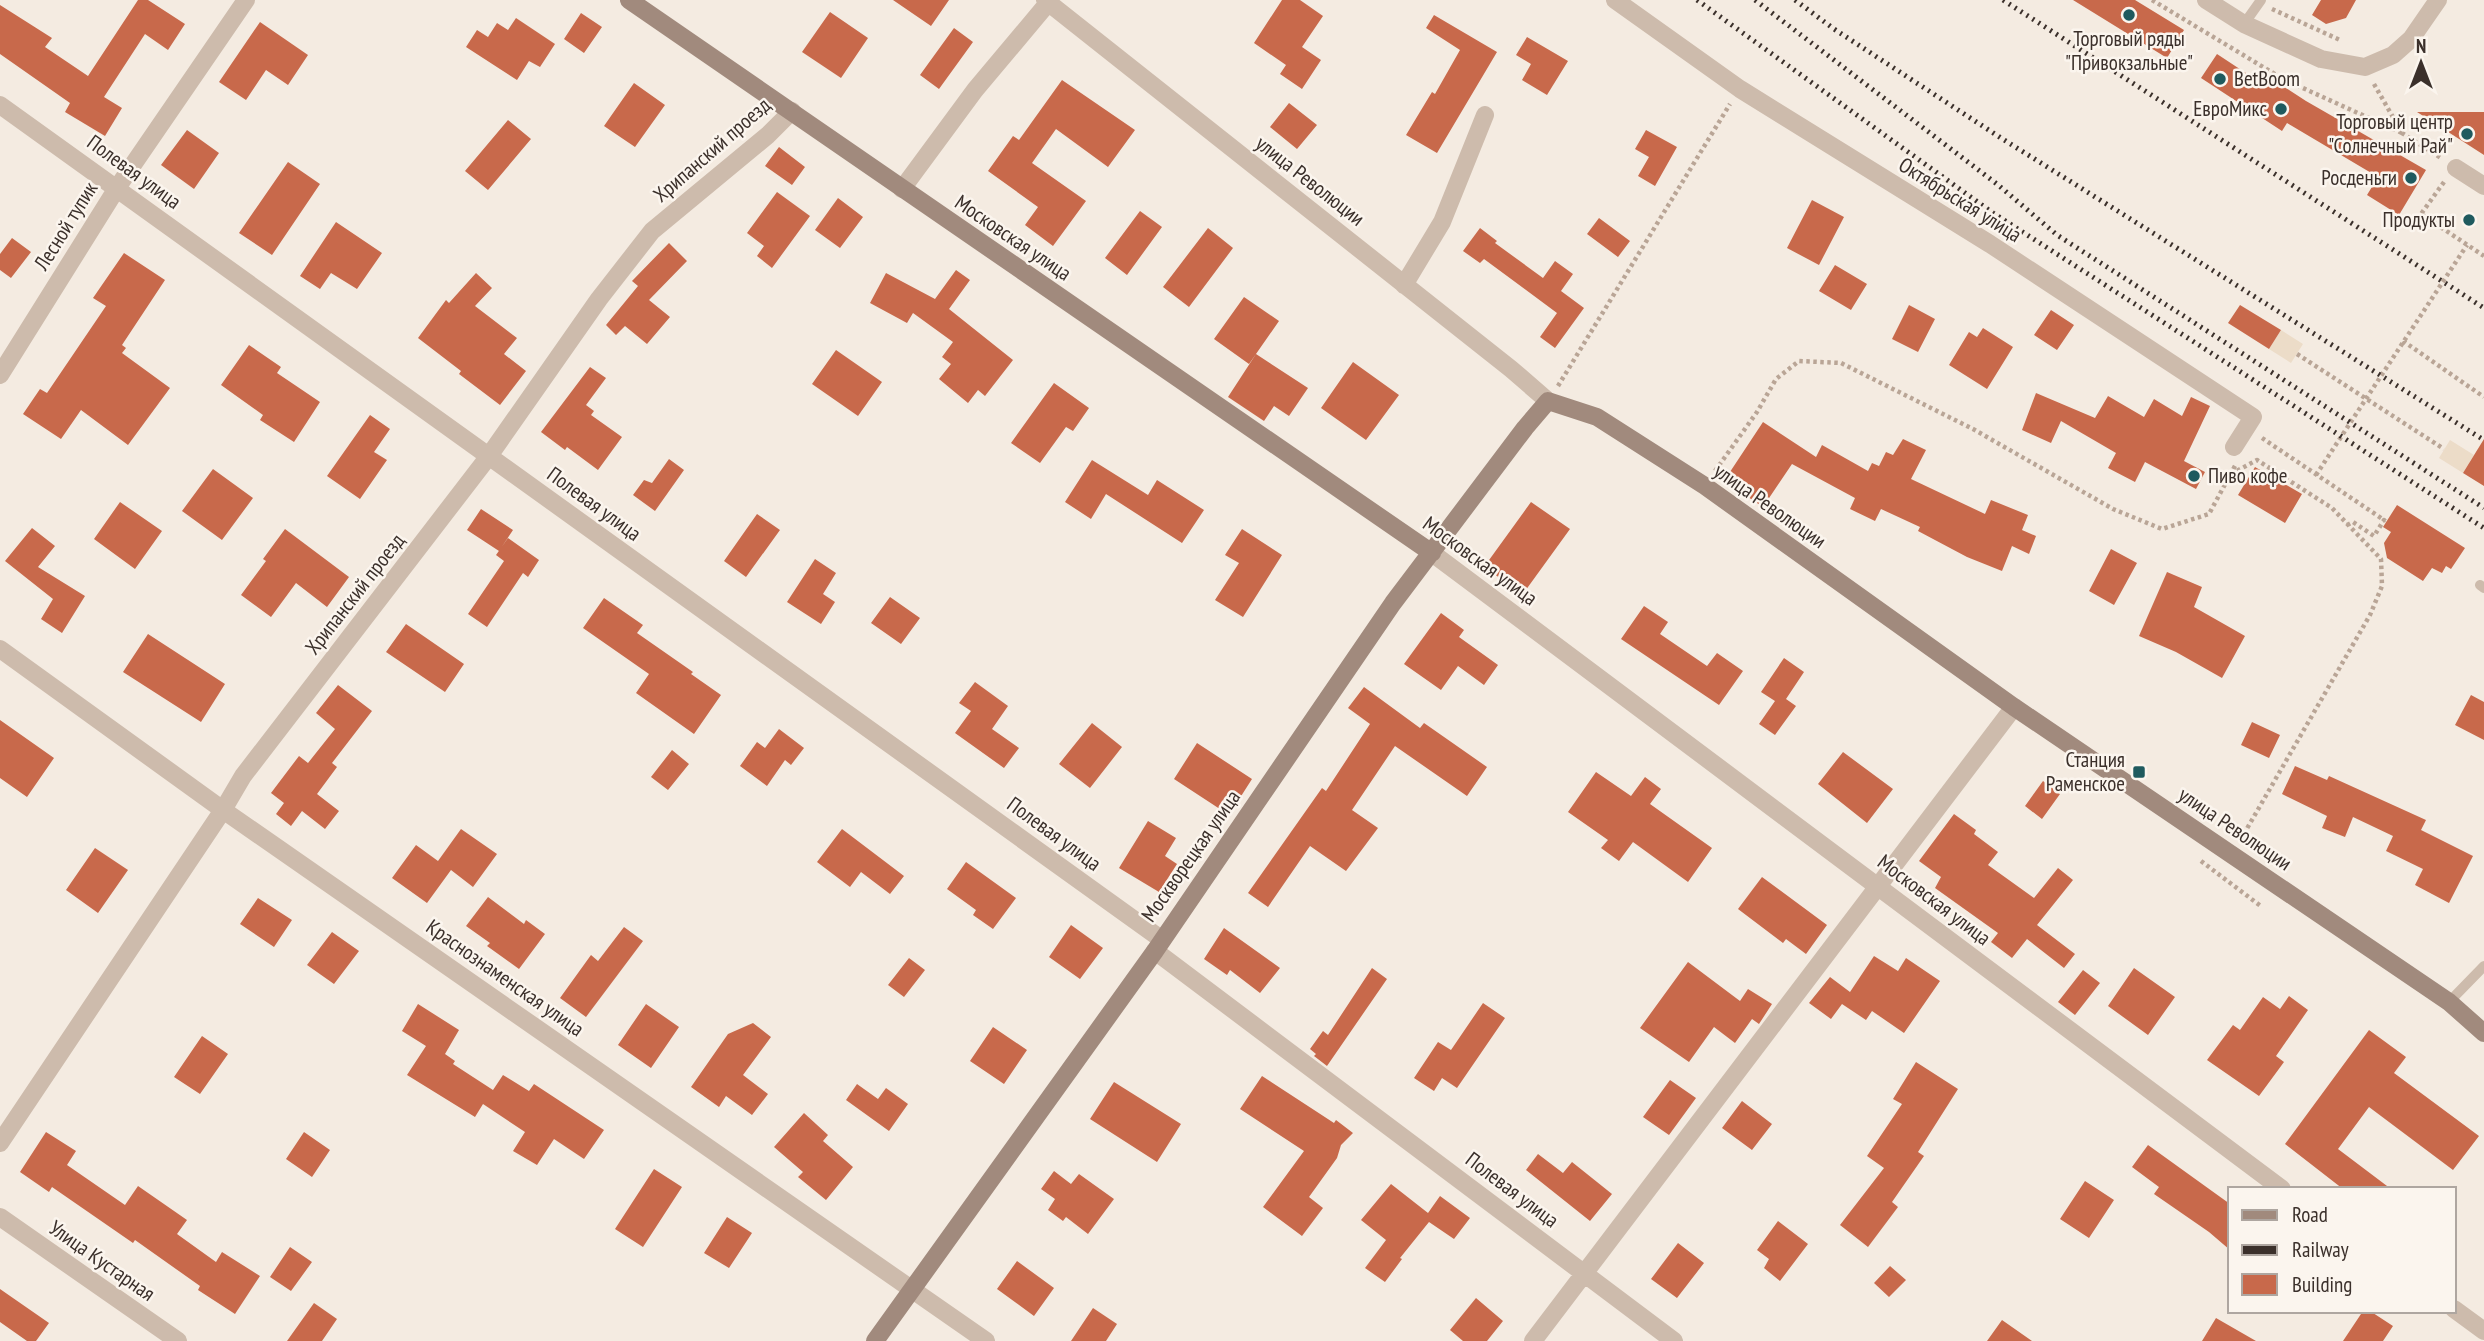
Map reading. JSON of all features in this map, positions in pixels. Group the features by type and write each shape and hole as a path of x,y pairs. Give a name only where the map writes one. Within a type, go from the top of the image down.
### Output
{"street":[{"name":"Лесной тупик","path":"0,375 117,188 246,0"},
{"name":"Московская улица","path":"629,0 1432,553 2278,1187"},
{"name":"Октябрьская улица","path":"1615,0 1740,89 1990,244 2253,417 2238,450"},
{"path":"2206,0 2244,24 2321,59 2365,67 2393,55 2411,39 2438,0"},
{"path":"902,189 975,90 1046,2"},
{"name":"улица Революции","path":"1046,2 1548,401 1597,417 1705,486 2014,707 2449,1002 2484,1033"},
{"name":"Полевая улица","path":"0,105 489,456 1158,945 1674,1341"},
{"name":"Хрипанский проезд","path":"0,1143 243,776 489,456 599,299 652,231 768,135 792,111"},
{"path":"1405,285 1442,222 1485,115"},
{"path":"2456,168 2484,186"},
{"name":"Москворецкая улица","path":"876,1341 1158,945 1393,603 1548,401"},
{"name":"Краснознаменская улица","path":"0,649 223,810 986,1341"},
{"path":"1533,1341 2014,707"},
{"name":"Улица Кустарная","path":"0,1217 178,1341"},
{"path":"2456,1310 2484,1331"}],"lane":[{"path":"2244,24 2260,1"},
{"path":"2449,1002 2484,966"}],"path":[{"path":"2152,0 2283,79 2402,133 2456,168"},
{"path":"2260,1 2342,41"},
{"path":"2365,67 2402,133"},
{"path":"1548,401 1740,89"},
{"path":"2438,188 2421,214 2484,256"},
{"path":"2316,475 2467,245"},
{"path":"2403,341 2484,397"},
{"path":"2297,354 2444,449"},
{"path":"1705,486 1757,412 1776,379 1799,361 1841,363 1973,429 2113,509 2162,529 2209,514 2230,474 2238,450"},
{"path":"2253,432 2385,521 2374,536 2353,522 2347,525"},
{"path":"2230,474 2238,450"},
{"path":"2229,835 2239,842 2255,818 2301,732 2370,615 2382,586 2381,559 2332,508 2257,460 2230,474"},
{"path":"2200,860 2262,907"}],"shaded area":[{"path":"2281,330 2303,344 2291,363 2269,349"},
{"path":"2450,440 2474,455 2463,473 2439,458"}],"building":[{"path":"138,0 148,0 185,24 168,50 145,34 104,97 122,108 105,136 65,112 70,103 0,54 0,5 52,38 45,47 88,76"},
{"path":"893,0 949,0 931,26"},
{"path":"1282,0 1300,0 1323,16 1302,47 1321,60 1302,89 1280,74 1286,65 1254,43"},
{"name":"Торговый ряды \"Привокзальные\"","path":"2073,0 2135,0 2184,30 2167,58"},
{"path":"2321,0 2356,0 2346,18 2326,24 2312,15"},
{"path":"830,12 868,38 841,78 802,52"},
{"path":"581,13 602,27 584,53 564,39"},
{"path":"1434,15 1497,52 1437,153 1406,135 1432,92 1435,94 1460,50 1426,28"},
{"path":"516,18 555,44 540,67 529,61 517,80 466,47 477,30 488,37 497,23 508,30"},
{"path":"260,22 308,55 288,85 266,70 246,100 219,82"},
{"path":"954,28 973,42 939,89 920,75"},
{"path":"1527,37 1568,61 1547,95 1522,80 1531,64 1516,55"},
{"path":"2217,54 2264,85 2269,77 2426,170 2399,215 2367,195 2378,177 2287,123 2282,131 2201,78"},
{"path":"1062,80 1135,130 1108,167 1056,129 1032,163 1086,201 1053,246 1025,225 1038,207 988,171 1013,136 1019,140"},
{"path":"634,83 665,105 635,147 604,126"},
{"path":"1289,103 1317,125 1297,149 1270,127"},
{"name":"Торговый центр \"Солнечный Рай\"","path":"2417,112 2484,112 2484,155"},
{"path":"508,120 531,139 488,190 465,171"},
{"path":"187,130 219,153 194,189 161,165"},
{"path":"1646,130 1677,147 1655,186 1638,176 1649,157 1635,149"},
{"path":"779,147 805,167 792,185 765,166"},
{"path":"288,162 320,184 272,255 239,233"},
{"path":"777,192 810,216 772,268 757,256 764,246 747,233"},
{"path":"838,198 863,217 840,248 815,230"},
{"path":"1812,200 1844,217 1819,265 1787,248"},
{"path":"1140,211 1162,227 1127,275 1105,258"},
{"path":"1599,218 1630,241 1618,257 1587,234"},
{"path":"336,222 382,253 357,289 331,273 320,289 300,276"},
{"path":"1208,228 1233,248 1189,307 1163,287"},
{"path":"1480,228 1497,241 1495,243 1543,278 1555,261 1573,274 1561,291 1584,308 1555,348 1540,337 1557,313 1484,259 1480,263 1463,251"},
{"path":"12,238 31,252 11,278 0,270 0,254"},
{"path":"669,243 687,261 649,300 670,317 647,344 625,326 616,335 606,325 638,286 632,281"},
{"path":"124,253 165,280 122,345 126,348 122,353 170,388 128,445 81,410 61,439 23,414 40,389 47,393 106,306 93,298"},
{"path":"1835,265 1867,284 1851,310 1819,291"},
{"path":"956,270 970,280 949,309 1013,360 985,396 978,390 968,403 939,379 951,364 942,357 953,342 913,313 907,323 870,303 886,273 935,299"},
{"path":"476,273 492,288 475,306 517,338 504,354 526,371 500,405 418,338 446,300 449,303"},
{"path":"1244,297 1279,321 1249,364 1214,339"},
{"path":"1909,305 1935,319 1918,352 1892,339"},
{"path":"2240,305 2281,330 2269,349 2228,323"},
{"path":"2051,310 2074,325 2057,350 2034,335"},
{"path":"1983,328 2013,347 1987,389 1949,365 1969,332 1977,337"},
{"path":"249,345 281,367 277,373 320,402 294,442 260,420 263,415 221,385"},
{"path":"836,350 882,382 858,416 812,384"},
{"path":"1256,354 1308,388 1289,416 1274,406 1264,421 1228,397"},
{"path":"1353,362 1399,395 1366,440 1321,408"},
{"path":"590,367 606,378 586,405 594,411 591,415 622,437 598,470 541,432"},
{"path":"1054,383 1089,408 1073,431 1066,427 1040,463 1011,443"},
{"path":"2036,393 2095,418 2108,396 2144,417 2154,399 2182,416 2191,397 2210,406 2184,461 2205,472 2196,489 2145,462 2135,482 2108,468 2116,453 2061,421 2051,443 2022,430"},
{"path":"370,415 390,429 374,452 387,460 360,499 327,476"},
{"path":"1763,422 1816,457 1822,445 1868,471 1872,463 1879,466 1886,452 1893,455 1903,439 1926,450 1911,479 1985,514 1991,500 2028,515 2022,530 2036,536 2029,554 2012,546 2002,571 1967,557 1918,531 1920,527 1881,509 1875,521 1850,509 1855,498 1792,464 1763,507 1724,481"},
{"path":"2484,439 2484,486 2463,473"},
{"path":"669,459 684,470 655,511 633,495 644,480 652,483"},
{"path":"1092,460 1148,495 1157,480 1204,510 1182,543 1106,494 1091,519 1065,502"},
{"path":"2255,467 2302,494 2285,523 2238,495"},
{"path":"213,469 253,498 222,540 182,511"},
{"path":"120,502 162,531 135,569 94,539"},
{"path":"1531,502 1570,529 1523,594 1484,567"},
{"path":"2397,505 2465,548 2451,569 2446,566 2442,573 2432,568 2423,581 2387,558 2384,543 2391,532 2383,527"},
{"path":"481,509 513,530 499,551 467,530"},
{"path":"757,514 780,530 746,577 724,561"},
{"path":"32,528 55,546 38,567 85,596 62,633 41,619 53,599 5,561"},
{"path":"285,529 349,577 327,607 296,583 271,617 241,595"},
{"path":"1242,529 1282,555 1243,617 1215,600 1239,563 1225,555"},
{"path":"508,538 539,560 528,577 523,573 487,627 468,614 504,561 496,555"},
{"path":"2111,549 2137,563 2114,605 2089,591"},
{"path":"815,559 836,573 823,594 835,602 821,624 787,602"},
{"path":"2167,572 2202,587 2194,607 2245,636 2222,678 2176,652 2139,636"},
{"path":"890,597 920,618 901,644 871,623"},
{"path":"604,598 643,625 637,633 721,695 694,734 636,693 649,674 583,628"},
{"path":"1644,606 1668,622 1660,634 1707,666 1717,653 1743,671 1719,705 1621,639"},
{"path":"1441,613 1464,630 1459,637 1498,665 1484,685 1458,666 1441,690 1404,664"},
{"path":"406,624 464,664 445,692 386,652"},
{"path":"148,634 225,684 201,722 123,672"},
{"path":"1784,658 1804,672 1786,699 1796,706 1775,735 1759,724 1775,701 1761,692"},
{"path":"975,682 1008,706 992,729 1019,748 1004,768 955,733 971,711 959,703"},
{"path":"338,685 372,711 332,763 337,767 317,794 339,811 325,829 302,811 291,826 276,814 284,803 271,793 299,756 308,763 335,729 316,713"},
{"path":"1364,687 1420,728 1424,723 1487,767 1467,796 1395,746 1352,810 1378,828 1346,871 1310,846 1268,907 1248,893 1322,788 1326,791 1370,724 1348,708"},
{"path":"2471,695 2484,702 2484,740 2455,725"},
{"path":"0,720 54,758 27,797 0,778"},
{"path":"2252,722 2280,735 2269,758 2241,745"},
{"path":"1092,723 1122,747 1090,788 1059,764"},
{"path":"779,729 804,748 791,765 785,760 767,786 740,766 757,742 765,748"},
{"path":"1197,743 1252,779 1229,815 1174,779"},
{"path":"672,750 689,764 668,790 651,777"},
{"path":"1843,752 1893,789 1867,823 1818,784"},
{"path":"2295,766 2327,780 2329,776 2426,820 2421,830 2473,856 2449,903 2415,885 2423,869 2386,851 2393,836 2353,817 2345,837 2322,828 2327,816 2282,794"},
{"path":"1596,772 1631,796 1645,777 1661,789 1650,804 1712,848 1688,882 1633,842 1619,861 1601,848 1608,840 1568,812"},
{"path":"2043,781 2060,794 2042,819 2025,806"},
{"path":"1954,814 1976,830 1974,834 1998,852 1988,865 2034,898 2058,868 2073,880 2037,925 2075,954 2064,968 2027,939 2012,958 1991,942 1998,933 1935,888 1941,877 1919,861"},
{"path":"1148,821 1176,838 1165,856 1177,864 1159,892 1119,868"},
{"path":"461,829 497,854 473,887 451,870 427,903 392,878 416,845 438,861"},
{"path":"842,829 904,876 890,894 861,872 850,887 817,862"},
{"path":"95,848 128,870 98,913 66,890"},
{"path":"966,862 1016,898 993,929 973,915 976,910 947,889"},
{"path":"1762,877 1827,925 1806,954 1786,939 1783,943 1738,909"},
{"path":"488,897 524,924 526,920 545,934 519,969 487,946 490,943 466,926"},
{"path":"258,898 292,920 274,947 240,924"},
{"path":"1071,925 1103,948 1080,979 1049,957"},
{"path":"624,927 643,941 586,1017 560,998 591,955 598,961"},
{"path":"1224,928 1280,968 1260,993 1230,970 1227,975 1204,959"},
{"path":"332,932 359,951 334,984 307,965"},
{"path":"1874,956 1898,971 1906,958 1940,981 1904,1033 1872,1011 1866,1020 1842,1004 1831,1019 1809,1003 1830,977 1850,992"},
{"path":"909,958 925,970 904,997 888,985"},
{"path":"1688,962 1740,1001 1748,989 1772,1004 1759,1024 1752,1019 1735,1043 1714,1027 1689,1062 1640,1028"},
{"path":"1372,968 1387,979 1327,1066 1314,1056 1316,1054 1310,1049 1323,1031 1328,1035"},
{"path":"2134,968 2175,997 2148,1035 2108,1006"},
{"path":"2083,970 2100,983 2075,1015 2058,1002"},
{"path":"2289,996 2308,1010 2276,1056 2284,1062 2259,1096 2207,1060 2233,1025 2240,1030 2263,997 2280,1009"},
{"path":"1483,1003 1505,1018 1457,1088 1442,1078 1434,1091 1414,1078 1438,1042 1451,1050"},
{"path":"418,1004 459,1030 445,1054 455,1061 453,1064 493,1090 503,1075 529,1091 534,1084 604,1130 584,1159 554,1139 537,1165 513,1151 525,1132 483,1104 475,1117 407,1075 426,1046 402,1031"},
{"path":"646,1004 679,1027 651,1068 618,1045"},
{"path":"753,1023 771,1037 743,1075 768,1094 752,1115 726,1096 719,1107 691,1087 728,1034"},
{"path":"993,1027 1027,1050 1004,1084 970,1061"},
{"path":"2369,1030 2406,1057 2394,1073 2479,1136 2453,1170 2369,1107 2338,1149 2388,1187 2340,1187 2285,1144"},
{"path":"202,1036 228,1054 200,1094 174,1077"},
{"path":"1916,1062 1958,1089 1918,1152 1924,1156 1892,1202 1898,1207 1868,1247 1840,1225 1884,1168 1867,1156 1902,1104 1893,1099"},
{"path":"1262,1076 1353,1133 1341,1145 1337,1158 1309,1197 1323,1208 1302,1236 1263,1207 1304,1151 1240,1109"},
{"path":"1670,1080 1696,1098 1669,1135 1643,1117"},
{"path":"1114,1082 1181,1124 1157,1162 1090,1119"},
{"path":"857,1084 878,1099 886,1088 908,1104 889,1131 846,1100"},
{"path":"1742,1101 1772,1124 1752,1150 1722,1128"},
{"path":"804,1113 828,1135 823,1141 853,1167 826,1200 798,1177 803,1172 774,1147"},
{"path":"46,1132 76,1151 67,1165 125,1205 138,1186 187,1220 177,1234 216,1262 222,1252 260,1276 235,1314 198,1290 200,1286 135,1240 133,1243 52,1187 49,1192 20,1172"},
{"path":"304,1132 330,1150 312,1177 286,1159"},
{"path":"2148,1145 2228,1203 2228,1248 2154,1194 2159,1187 2132,1167"},
{"path":"1538,1154 1563,1173 1572,1162 1612,1194 1590,1221 1526,1170"},
{"path":"654,1169 682,1187 643,1247 615,1229"},
{"path":"1054,1171 1071,1184 1079,1174 1114,1199 1088,1234 1066,1217 1063,1221 1048,1210 1055,1199 1041,1189"},
{"path":"2085,1181 2114,1200 2089,1238 2060,1219"},
{"path":"1391,1184 1428,1213 1440,1196 1470,1218 1454,1239 1429,1222 1385,1282 1365,1268 1386,1240 1361,1220"},
{"path":"727,1217 752,1233 729,1268 704,1253"},
{"path":"1778,1221 1808,1244 1780,1281 1764,1268 1769,1259 1757,1250"},
{"path":"1678,1243 1704,1263 1677,1298 1651,1279"},
{"path":"290,1247 312,1262 291,1291 270,1277"},
{"path":"1017,1261 1054,1288 1034,1316 997,1289"},
{"path":"1890,1266 1906,1280 1889,1297 1874,1283"},
{"path":"0,1289 49,1323 36,1341 27,1341 0,1322"},
{"path":"1476,1298 1503,1321 1487,1341 1463,1341 1450,1330"},
{"path":"314,1303 337,1319 322,1341 287,1341"},
{"path":"1093,1308 1117,1324 1106,1341 1071,1341"},
{"path":"2362,1313 2373,1313 2393,1326 2383,1341 2343,1341"},
{"path":"2216,1318 2256,1341 2202,1341"},
{"path":"2002,1320 2032,1341 1987,1341"}],"railway":[{"path":"1697,0 1993,213 2484,528"},
{"path":"1755,0 1997,184 2057,235 2484,508"},
{"path":"1795,0 1834,29 2001,138 2484,440"},
{"path":"2003,0 2484,308"}],"place":[{"name":"Торговый ряды \"Привокзальные\"","path":"2129,15"},
{"name":"BetBoom","path":"2220,79"},
{"name":"ЕвроМикс","path":"2281,109"},
{"name":"Торговый центр \"Солнечный Рай\"","path":"2467,134"},
{"name":"Росденьги","path":"2411,178"},
{"name":"Продукты","path":"2469,220"},
{"name":"Пиво кофе","path":"2194,476"},
{"name":"Станция Раменское","path":"2139,772"}]}
